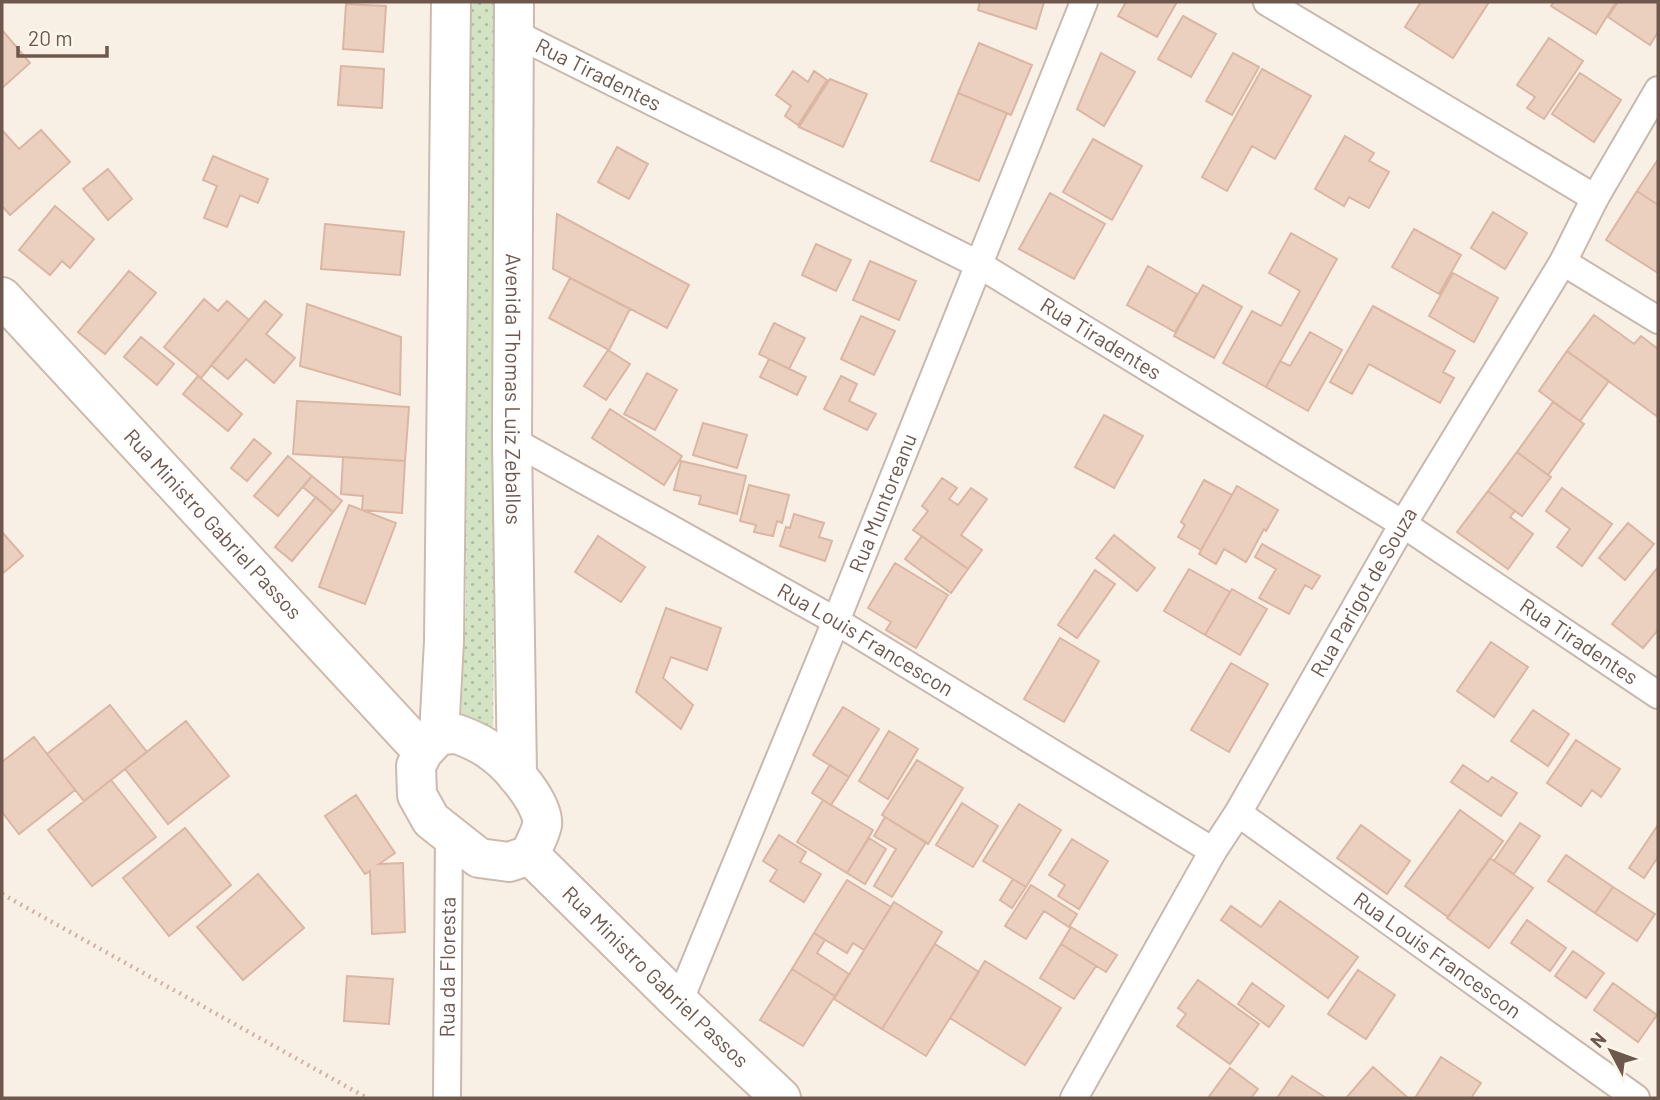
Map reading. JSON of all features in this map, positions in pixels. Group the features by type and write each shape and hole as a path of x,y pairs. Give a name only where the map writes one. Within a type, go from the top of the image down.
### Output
{"main road":[{"path":"431,743 457,734 476,741 497,755 517,776 539,808 542,824 530,855 509,862 480,858 431,820 417,795 415,766 431,743 444,641 451,2"},
{"name":"Avenida Thomas Luiz Zeballos","path":"514,17 512,440 517,776"},
{"name":"Rua Ministro Gabriel Passos","path":"2,297 431,743"},
{"name":"Rua Ministro Gabriel Passos","path":"530,855 781,1098"}],"street":[{"name":"Rua Muntoreanu","path":"679,1002 836,621 1084,2"},
{"path":"1267,2 1595,198"},
{"name":"Rua Tiradentes","path":"514,17 978,264 1403,524 1658,695"},
{"name":"Rua Parigot de Souza","path":"1074,1098 1213,851 1238,813 1403,524 1563,262 1595,198 1658,90"},
{"path":"1563,262 1658,320"},
{"name":"Rua Louis Francescon","path":"512,440 836,621 1213,851"},
{"name":"Rua Louis Francescon","path":"1238,813 1636,1098"},
{"name":"Rua da Floresta","path":"447,1098 449,834"}],"path":[{"path":"2,894 368,1098"}],"green space":[{"path":"468,2 497,2 493,738 461,721 466,606"}],"building":[{"path":"980,2 1044,2 1036,29 978,10"},
{"path":"1126,2 1177,2 1157,37 1118,16"},
{"path":"1421,2 1489,2 1453,58 1405,27"},
{"path":"1554,2 1616,2 1596,34 1551,6"},
{"path":"1618,2 1658,4 1658,32 1650,45 1608,17"},
{"path":"346,4 386,6 383,52 343,49"},
{"path":"1183,16 1216,34 1191,77 1158,59"},
{"path":"2,30 30,63 2,88"},
{"path":"1549,38 1583,61 1544,119 1527,108 1535,97 1517,85"},
{"path":"979,43 1032,65 1011,115 958,93"},
{"path":"1101,53 1135,72 1104,126 1077,109"},
{"path":"1233,53 1259,67 1232,115 1206,101"},
{"path":"341,66 384,69 382,108 338,105"},
{"path":"1262,69 1311,96 1275,159 1252,146 1227,191 1202,177"},
{"path":"793,71 808,82 814,71 827,80 798,125 785,116 791,106 776,95"},
{"path":"1580,73 1621,100 1594,142 1552,114"},
{"path":"830,79 867,94 843,147 799,127"},
{"path":"958,93 1007,113 979,181 931,161"},
{"path":"2,130 19,149 41,130 70,162 10,215 2,206"},
{"path":"1345,136 1374,153 1369,161 1389,172 1369,208 1349,197 1344,206 1315,189"},
{"path":"1093,139 1142,166 1112,220 1063,192"},
{"path":"617,147 648,164 629,199 598,182"},
{"path":"213,156 268,179 258,203 240,195 227,227 204,218 217,186 203,180"},
{"path":"1658,162 1658,205 1637,191"},
{"path":"108,169 132,199 108,220 83,189"},
{"path":"1637,191 1658,205 1658,273 1606,240"},
{"path":"1050,193 1105,224 1074,279 1019,249"},
{"path":"55,206 94,239 70,268 62,261 50,275 19,250"},
{"path":"1493,212 1527,233 1505,269 1471,248"},
{"path":"557,214 689,285 667,328 553,269"},
{"path":"325,224 404,232 400,275 321,269"},
{"path":"1414,229 1461,255 1439,294 1392,267"},
{"path":"1291,233 1337,259 1266,387 1223,363 1252,311 1281,326 1300,291 1269,273"},
{"path":"816,244 851,260 836,291 802,275"},
{"path":"870,261 916,281 899,320 853,300"},
{"path":"1148,266 1197,294 1175,332 1127,305"},
{"path":"129,271 156,293 105,354 78,332"},
{"path":"1453,273 1498,298 1474,342 1429,316"},
{"path":"570,278 630,309 609,350 549,318"},
{"path":"1203,285 1242,307 1214,358 1174,336"},
{"path":"204,299 218,311 227,301 249,320 201,378 164,347"},
{"path":"265,301 282,315 266,334 295,358 274,383 246,359 228,379 211,365"},
{"path":"307,304 401,337 400,395 300,366"},
{"path":"1373,306 1455,351 1443,372 1454,378 1440,403 1369,364 1352,394 1330,382"},
{"path":"1594,315 1634,344 1641,336 1658,349 1658,417 1567,351"},
{"path":"861,316 895,331 874,375 841,359"},
{"path":"774,323 805,338 789,369 759,354"},
{"path":"1310,332 1342,350 1308,411 1266,387 1280,361 1290,366"},
{"path":"141,337 174,364 157,385 124,357"},
{"path":"608,350 630,364 606,400 584,386"},
{"path":"1567,351 1609,381 1580,421 1539,391"},
{"path":"769,359 806,377 797,395 760,377"},
{"path":"647,373 677,390 655,430 624,414"},
{"path":"198,376 242,414 228,431 183,394"},
{"path":"841,376 857,384 849,401 876,414 867,430 824,409"},
{"path":"297,401 409,407 405,461 293,454"},
{"path":"1553,402 1584,424 1548,475 1517,452"},
{"path":"610,409 682,456 664,485 592,438"},
{"path":"1104,415 1143,436 1114,488 1075,467"},
{"path":"703,423 747,435 737,468 693,455"},
{"path":"254,439 271,453 247,481 231,468"},
{"path":"1517,452 1551,477 1522,516 1488,491"},
{"path":"288,456 312,476 278,516 254,496"},
{"path":"343,457 405,461 402,513 362,510 363,496 341,494"},
{"path":"681,461 746,476 737,514 699,504 701,496 674,490"},
{"path":"312,476 342,501 333,512 303,487"},
{"path":"942,478 957,488 949,499 958,505 971,488 987,499 961,535 982,550 968,569 913,530 928,511 922,506"},
{"path":"1204,480 1232,495 1201,550 1178,537 1185,525 1181,522"},
{"path":"749,485 789,495 782,523 777,521 773,536 754,532 756,525 740,521"},
{"path":"1237,486 1278,510 1246,562 1224,549 1216,564 1199,554"},
{"path":"1562,488 1612,524 1582,566 1557,547 1570,529 1546,511"},
{"path":"1488,491 1515,511 1510,517 1533,534 1508,569 1457,532"},
{"path":"316,497 333,512 292,561 275,547"},
{"path":"349,505 396,523 365,604 319,587"},
{"path":"794,514 824,523 819,537 832,541 825,561 780,546 786,527 790,528"},
{"path":"1628,523 1654,544 1625,580 1599,558"},
{"path":"2,532 23,556 2,574"},
{"path":"1114,535 1155,568 1137,591 1096,558"},
{"path":"598,536 645,567 621,602 575,572"},
{"path":"922,536 968,569 951,593 905,559"},
{"path":"1262,544 1320,576 1312,589 1305,585 1289,614 1259,598 1276,569 1255,557"},
{"path":"895,563 948,595 916,648 886,630 891,622 868,608"},
{"path":"1658,567 1658,630 1643,648 1612,624"},
{"path":"1189,569 1230,592 1205,635 1164,611"},
{"path":"1095,570 1115,584 1077,638 1058,625"},
{"path":"1232,589 1267,609 1240,655 1205,635"},
{"path":"666,608 721,628 707,670 671,657 663,678 693,705 681,729 636,692"},
{"path":"1060,638 1099,661 1064,722 1024,699"},
{"path":"1491,642 1528,667 1494,717 1457,691"},
{"path":"1231,663 1268,684 1229,752 1191,730"},
{"path":"110,705 147,752 84,801 47,754"},
{"path":"843,707 879,729 849,777 813,755"},
{"path":"1533,710 1569,734 1548,766 1511,741"},
{"path":"186,721 229,776 168,824 125,769"},
{"path":"889,731 918,749 888,799 859,781"},
{"path":"34,737 75,790 19,834 2,812 2,762"},
{"path":"1576,740 1620,769 1601,797 1592,790 1581,806 1547,783"},
{"path":"917,760 963,788 928,844 882,815"},
{"path":"830,765 849,777 831,805 812,793"},
{"path":"1463,765 1488,782 1492,777 1517,793 1501,816 1451,782"},
{"path":"111,780 156,837 92,886 48,830"},
{"path":"356,795 395,853 379,864 403,863 405,932 372,934 370,871 365,874 325,816"},
{"path":"823,800 873,830 847,873 797,842"},
{"path":"962,803 998,826 973,867 936,845"},
{"path":"1019,804 1061,830 1026,887 983,861"},
{"path":"1460,810 1503,841 1448,917 1405,886"},
{"path":"885,817 926,842 892,897 874,886 896,849 874,836"},
{"path":"1520,823 1540,836 1514,874 1494,861"},
{"path":"1361,825 1410,861 1387,894 1337,858"},
{"path":"1658,825 1658,857 1644,878 1629,868"},
{"path":"185,828 231,885 169,936 123,878"},
{"path":"779,835 806,852 800,862 821,874 804,902 770,881 777,870 763,861"},
{"path":"869,838 886,849 865,884 847,873"},
{"path":"1072,839 1108,861 1079,909 1058,896 1065,885 1049,875"},
{"path":"1566,855 1613,887 1595,913 1548,881"},
{"path":"1490,858 1533,888 1489,948 1447,918"},
{"path":"258,874 304,928 243,980 197,927"},
{"path":"1013,879 1026,887 1012,908 1000,900"},
{"path":"847,880 891,907 864,950 853,943 847,953 814,933"},
{"path":"1031,885 1077,914 1069,927 1044,911 1026,939 1005,926"},
{"path":"1613,887 1655,914 1637,941 1595,913"},
{"path":"1280,901 1358,957 1328,998 1221,920 1231,906 1261,927"},
{"path":"894,902 942,932 882,1029 834,999"},
{"path":"1527,920 1566,948 1550,971 1511,943"},
{"path":"1071,927 1117,955 1106,972 1061,944"},
{"path":"814,933 825,940 817,953 849,974 835,996 792,969"},
{"path":"935,944 979,972 926,1056 882,1029"},
{"path":"1061,944 1096,966 1074,999 1040,978"},
{"path":"1573,951 1604,973 1586,998 1555,976"},
{"path":"985,961 1061,1008 1025,1065 950,1018"},
{"path":"792,969 835,996 803,1046 760,1020"},
{"path":"1358,970 1395,995 1366,1039 1328,1014"},
{"path":"347,976 393,979 389,1024 344,1021"},
{"path":"1198,980 1259,1024 1230,1064 1177,1026 1186,1014 1178,1008"},
{"path":"1252,983 1284,1006 1269,1027 1238,1004"},
{"path":"1613,983 1657,1015 1638,1042 1594,1010"},
{"path":"1441,1057 1481,1083 1471,1098 1415,1098"},
{"path":"1373,1067 1407,1097 1407,1098 1346,1098"},
{"path":"1230,1068 1258,1089 1251,1098 1208,1098"},
{"path":"1292,1076 1326,1098 1277,1098"}]}
